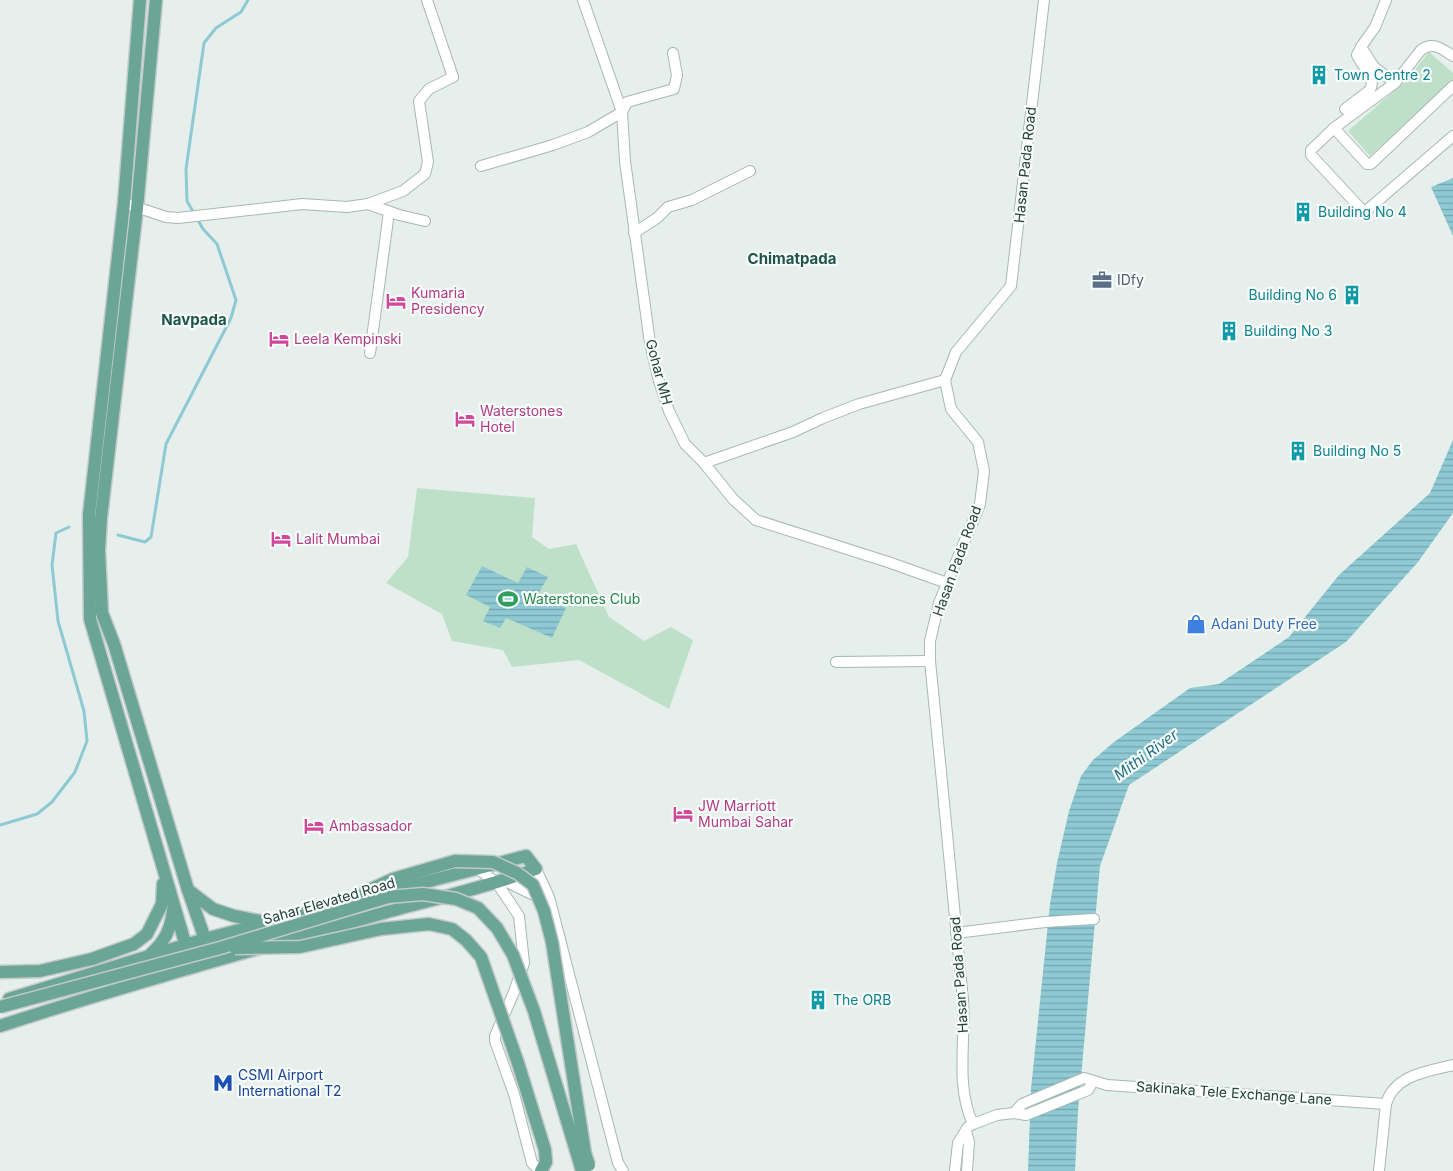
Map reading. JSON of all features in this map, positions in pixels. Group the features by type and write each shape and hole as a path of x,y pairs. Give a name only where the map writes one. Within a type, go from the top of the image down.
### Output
{"main road":[{"path":"140,0 124,203 89,514 90,619 173,906 193,968"},
{"path":"156,0 137,208 101,518 102,613 114,644 188,890 212,962"},
{"path":"0,1001 205,939 526,856 536,869 501,882 394,910 212,962 87,998 0,1026"},
{"path":"338,904 393,879 455,861 493,862 517,873 533,885 544,911 552,942 585,1153 590,1171"},
{"path":"0,972 40,971 92,959 134,944 147,934 162,904 162,868"},
{"path":"188,890 213,909 234,916 270,922"},
{"name":"Sahar Elevated Road","path":"0,1007 220,948 388,897 423,894 456,899 478,908 497,928 513,955 534,1010 582,1171"},
{"path":"148,956 162,944 168,932 172,921 173,906"},
{"path":"220,948 300,947 381,929 429,924 452,929 466,940 481,957 518,1063 545,1150 546,1162 540,1171"}],"street":[{"path":"124,203 166,217 178,218 302,204 347,207 368,204 403,191 425,174 428,162 419,101 429,89 453,77 427,0"},
{"name":"Gohar MH","path":"583,0 622,112 625,160 650,343 669,411 685,444 704,462 733,499 756,520 947,583"},
{"name":"Hasan Pada Road","path":"973,1124 962,1086 963,1003 930,660 930,641 939,603 980,504 984,471 978,442 952,409 945,380 956,352 1011,286 1044,0"},
{"path":"1344,109 1370,90 1372,85 1371,77 1357,56 1375,27 1386,0"},
{"path":"1453,56 1436,46 1425,46 1395,83 1334,128 1311,150 1311,155 1362,210 1366,211 1453,136"},
{"path":"1361,47 1374,67 1395,83"},
{"path":"482,166 553,146 588,132 622,112 627,102 674,88 677,75 673,53"},
{"path":"1334,128 1366,164 1371,164 1453,86"},
{"path":"634,233 657,218 668,207 692,200 750,171"},
{"path":"368,204 389,212 425,221"},
{"path":"370,353 389,212"},
{"path":"704,462 793,432 859,404 945,380"},
{"path":"836,662 930,660"},
{"path":"478,869 501,882 550,903"},
{"path":"536,869 550,903 618,1163 623,1171"},
{"path":"501,882 519,916 524,963 495,1036 514,1094 532,1163 540,1171"},
{"path":"956,933 1045,922 1094,919"},
{"path":"1379,1171 1386,1104 1389,1093 1414,1074 1453,1065"},
{"path":"1014,1112 1022,1104 1088,1083"},
{"path":"954,1171 958,1143 973,1124 997,1115 1014,1112 1026,1115 1088,1083"},
{"name":"Sakinaka Tele Exchange Lane","path":"1088,1083 1386,1104"},
{"path":"966,1132 969,1142 967,1171"}],"green space":[{"path":"1429,52 1453,73 1453,81 1370,156 1348,131 1407,80"},
{"name":"Waterstones Club","path":"417,488 535,498 532,537 549,549 576,544 609,617 644,641 671,627 693,640 669,709 579,660 512,667 503,650 452,641 442,614 386,583 408,557"}],"water":[{"path":"1453,178 1453,236 1431,187"},
{"name":"Mithi River","path":"1453,440 1453,513 1418,562 1346,642 1129,785 1100,866 1078,1111 1075,1171 1028,1171 1031,1089 1050,904 1069,811 1081,776 1093,760 1114,742 1190,688 1219,684 1289,637 1339,575 1430,493"},
{"name":"Waterstones Club","path":"482,566 518,583 527,567 548,577 538,594 566,608 552,638 506,618 500,628 483,621 490,607 466,595"}],"waterway":[{"path":"118,535 145,542 151,537 166,444 231,318 236,300 217,244 203,229 187,201 186,169 204,43 216,28 241,12 248,0"},
{"path":"0,825 37,814 52,802 75,772 87,741 84,711 58,621 52,565 56,533 69,527"}],"place":[{"name":"Town Centre 2","path":"1319,75"},
{"name":"Building No 4","path":"1303,212"},
{"name":"IDfy","path":"1102,280"},
{"name":"Building No 6","path":"1352,295"},
{"name":"Kumaria Presidency","path":"396,301"},
{"name":"Building No 3","path":"1229,331"},
{"name":"Leela Kempinski","path":"279,339"},
{"name":"Waterstones Hotel","path":"465,419"},
{"name":"Building No 5","path":"1298,451"},
{"name":"Lalit Mumbai","path":"281,539"},
{"name":"Waterstones Club","path":"508,599"},
{"name":"Adani Duty Free","path":"1196,624"},
{"name":"JW Marriott Mumbai Sahar","path":"683,814"},
{"name":"Ambassador","path":"314,826"},
{"name":"The ORB","path":"818,1000"},
{"name":"CSMI Airport International T2","path":"223,1083"}],"district":[{"name":"Chimatpada","path":"792,259"},
{"name":"Navpada","path":"194,320"}]}
